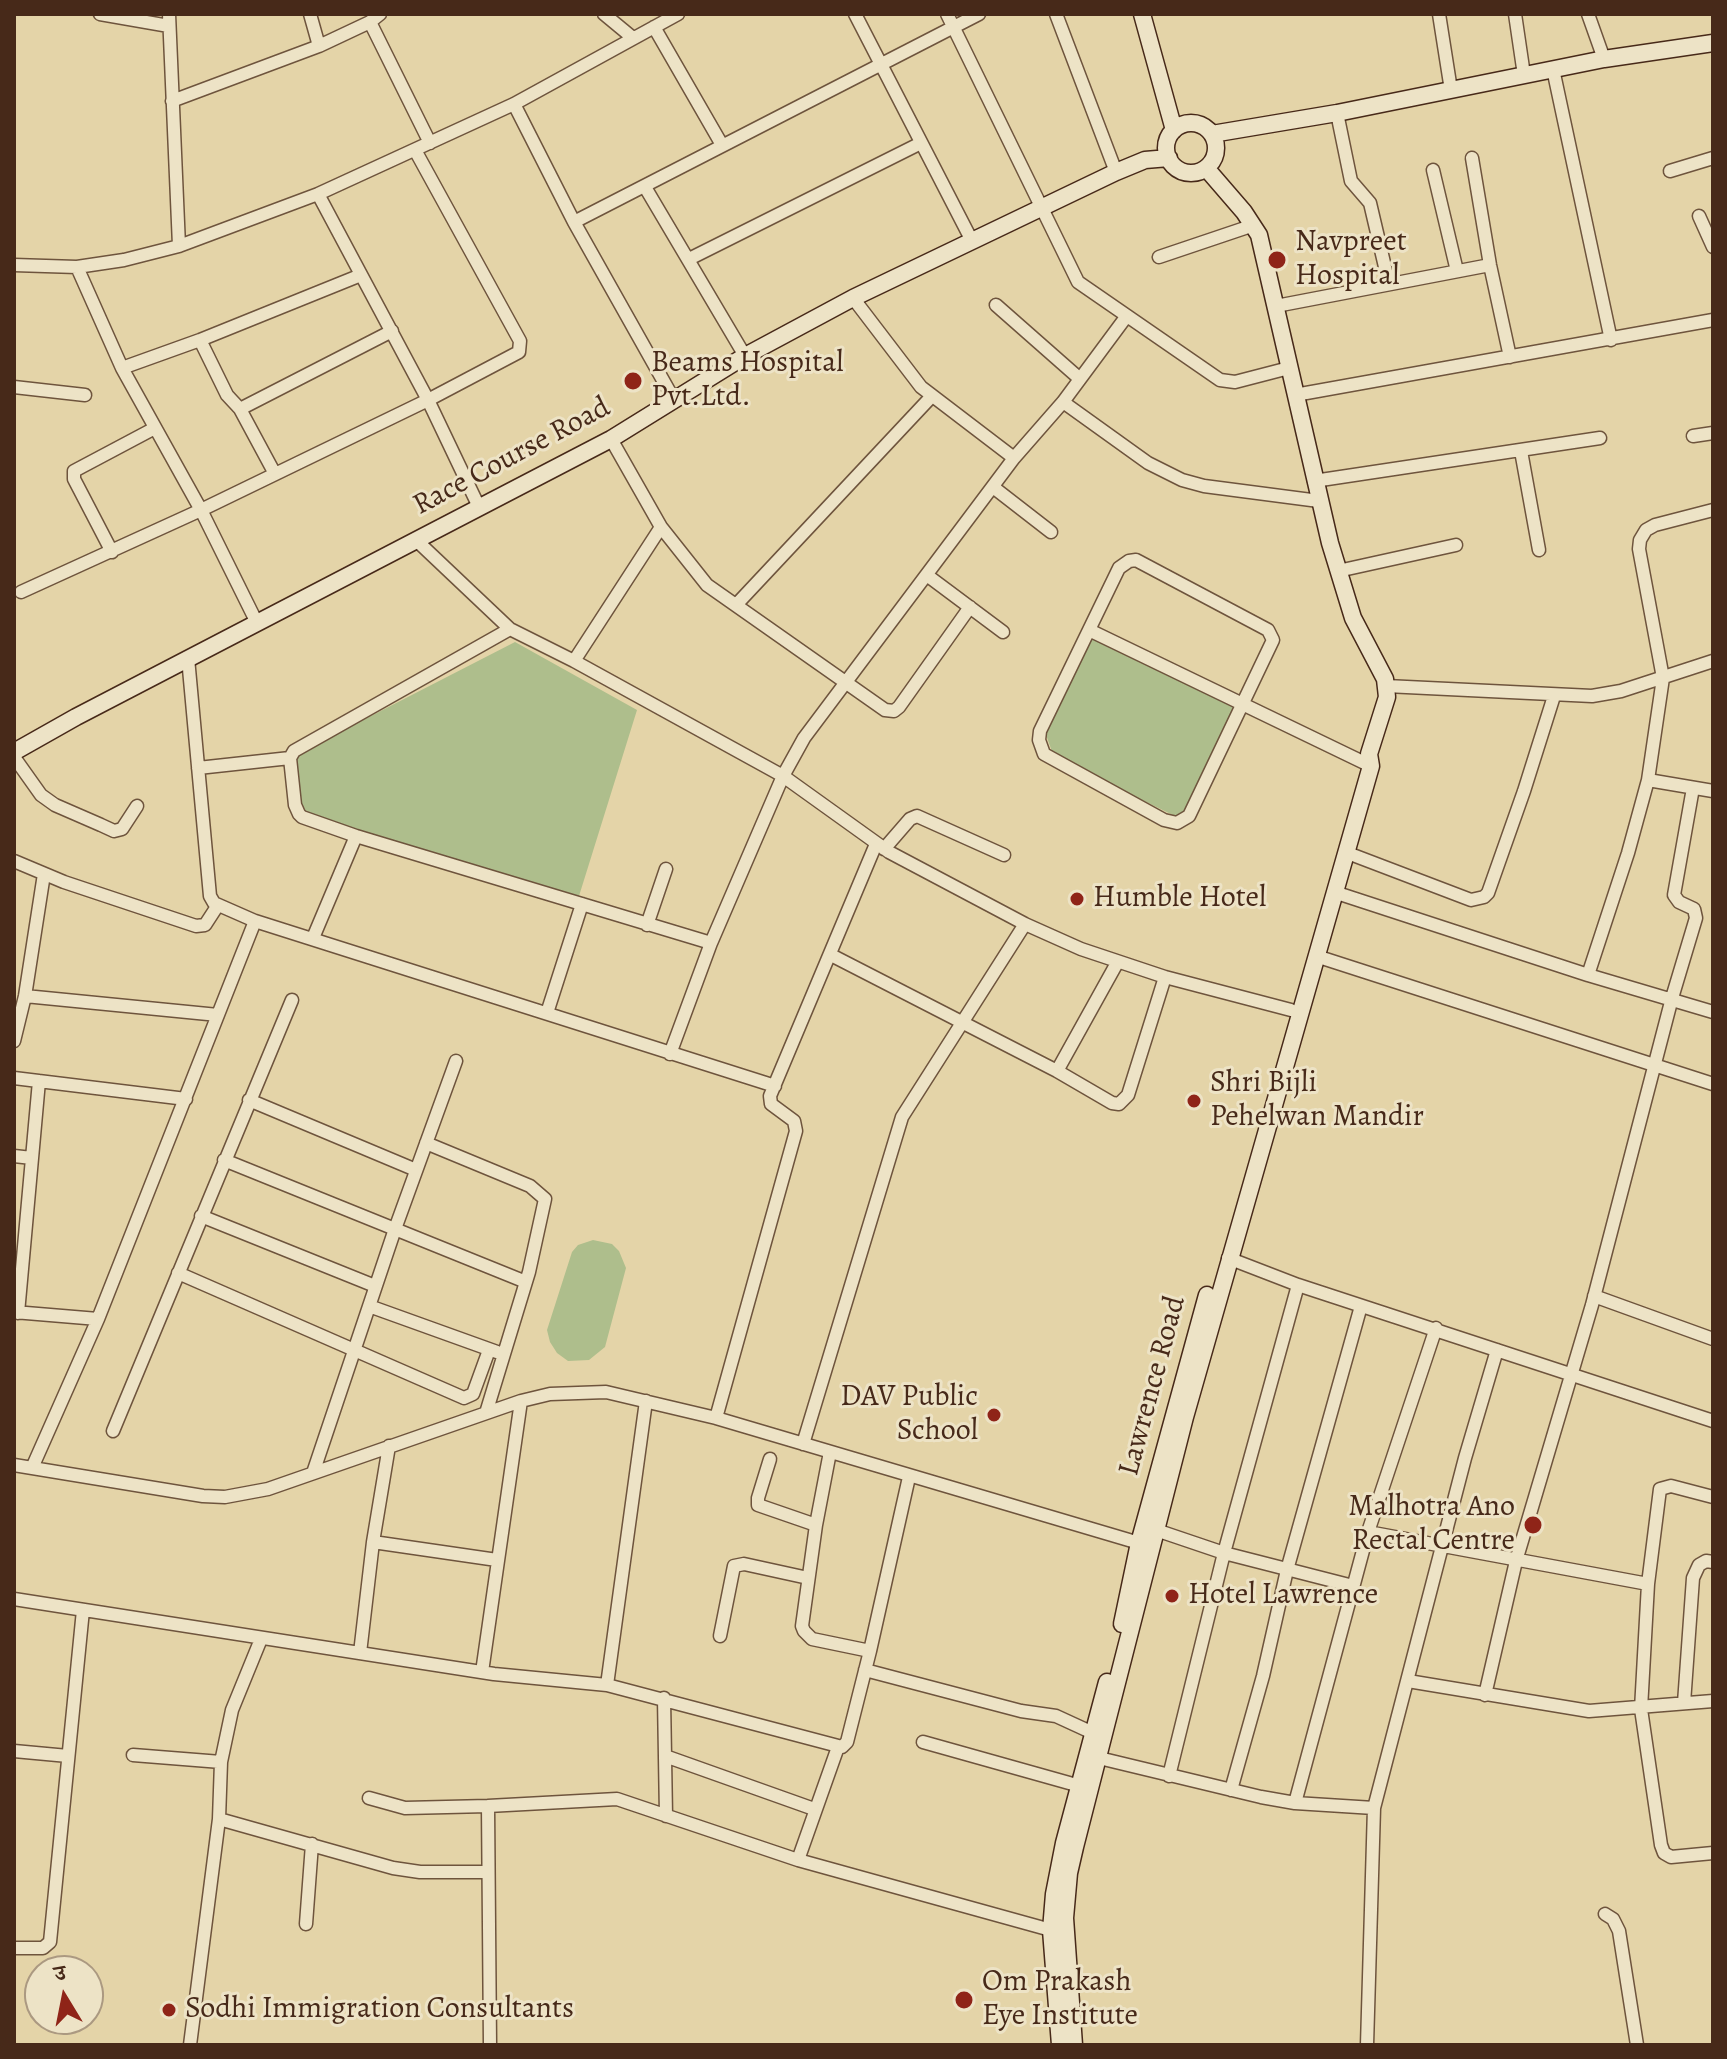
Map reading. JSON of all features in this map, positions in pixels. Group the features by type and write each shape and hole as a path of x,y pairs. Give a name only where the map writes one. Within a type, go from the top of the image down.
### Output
{"street":[{"path":"100,14 169,20 179,246"},
{"path":"310,14 319,46"},
{"path":"604,14 633,38"},
{"path":"14,265 77,267 124,260 179,246 318,194 514,104 678,14"},
{"path":"855,14 971,239"},
{"path":"947,14 1072,275 1084,288 1220,380 1235,382 1289,368"},
{"path":"574,222 979,14"},
{"path":"1056,14 1116,172"},
{"path":"1142,14 1171,134 1169,158 1173,165 1185,172 1200,171 1206,168 1216,152 1212,134 1203,126 1191,123 1171,134 1145,160"},
{"path":"1439,14 1451,90"},
{"path":"1515,14 1524,75"},
{"path":"1588,14 1604,59"},
{"path":"172,101 319,46 375,18 430,143"},
{"path":"654,27 722,145"},
{"path":"1212,134 1337,113 1604,59 1713,43"},
{"path":"1553,69 1611,340"},
{"path":"514,104 574,222 673,398"},
{"path":"1337,113 1351,181 1370,203 1389,284"},
{"path":"689,259 921,143"},
{"path":"21,592 201,510 515,356 520,346 415,150"},
{"path":"1145,160 1169,158"},
{"path":"1472,158 1510,357"},
{"path":"1670,171 1713,158"},
{"name":"Race Course Road","path":"14,755 76,717 611,439 745,356 853,298 971,239 1145,160"},
{"path":"1206,168 1254,225 1264,253 1314,481 1338,571 1353,618 1386,686 1554,696 1607,694 1713,661"},
{"path":"1433,170 1457,271"},
{"path":"645,187 745,356"},
{"path":"318,194 428,400 479,507"},
{"path":"1699,216 1713,247"},
{"path":"1159,257 1254,225"},
{"path":"1276,306 1490,265"},
{"path":"77,267 122,368 201,510 257,623"},
{"path":"122,368 361,275"},
{"path":"853,298 910,375 931,397 1014,458"},
{"path":"996,305 1080,379"},
{"path":"670,1054 711,943 783,776 804,738 1014,458 1063,402 1126,317"},
{"path":"1295,395 1713,320"},
{"path":"240,409 392,331"},
{"path":"200,340 227,395 240,409 275,474"},
{"path":"14,387 85,395"},
{"path":"736,605 931,397"},
{"path":"1063,402 1148,463 1182,480 1204,486 1319,501"},
{"path":"112,552 74,479 74,471 155,428"},
{"path":"1693,436 1713,433"},
{"path":"1314,481 1600,438"},
{"path":"611,439 661,527 707,585 885,710 894,711 970,607"},
{"path":"1521,451 1539,550"},
{"path":"993,487 1051,532"},
{"path":"1588,975 1648,780 1663,678 1639,549 1640,540 1646,530 1655,525 1713,510"},
{"path":"574,661 661,527"},
{"path":"416,540 510,629 783,776 880,846 1025,924 1117,963 1291,1010"},
{"path":"1338,571 1456,545"},
{"path":"1136,560 1268,630 1272,635 1273,645 1189,816 1177,823 1164,820 1044,754 1040,747 1040,731 1089,630 1119,568 1136,560"},
{"path":"928,576 1003,632"},
{"path":"510,629 294,751 290,758 295,805 299,814 356,836 711,943"},
{"path":"1089,630 1367,761"},
{"path":"188,658 210,896 218,905 255,921 775,1086"},
{"name":"Lawrence Road","path":"1074,2045 1054,1894 1060,1860 1085,1787 1099,1758 1156,1530 1179,1415 1291,1010 1386,702 1386,686"},
{"path":"1345,852 1471,900 1484,897 1524,791 1554,696"},
{"name":"Race Course Road","path":"14,742 76,717"},
{"path":"14,755 41,795 55,805 114,831 122,829 137,806"},
{"path":"198,768 290,758"},
{"name":"Lawrence Road","path":"1085,1787 1093,1733 1119,1637 1139,1543 1228,1258 1334,892 1367,761"},
{"path":"1648,780 1713,791"},
{"path":"1485,1695 1516,1561 1594,1296 1696,918 1694,909 1675,898 1674,890 1693,788"},
{"path":"716,1418 796,1131 794,1121 770,1102 880,846 917,816 1004,855"},
{"path":"313,938 356,836"},
{"path":"14,861 196,926 205,925 218,905"},
{"path":"647,925 666,869"},
{"path":"14,1041 25,996 44,874"},
{"path":"1334,892 1588,975 1713,1012"},
{"path":"547,1013 582,904"},
{"path":"32,1468 98,1319 255,921"},
{"path":"803,1444 902,1117 1025,924"},
{"path":"831,955 1119,1104 1124,1101 1139,1062 1165,977"},
{"path":"1316,956 1713,1084"},
{"path":"1057,1071 1117,963"},
{"path":"25,996 218,1015"},
{"path":"113,1431 292,1000"},
{"path":"313,1473 375,1286 456,1061"},
{"path":"14,1078 186,1099"},
{"path":"39,1081 16,1312 98,1319"},
{"path":"249,1100 416,1170"},
{"path":"426,1143 530,1186 544,1195 545,1205 526,1282 486,1413"},
{"path":"14,1156 32,1158"},
{"path":"224,1160 526,1282"},
{"path":"201,1216 375,1286"},
{"path":"1228,1258 1298,1285 1713,1421"},
{"path":"178,1273 464,1398 473,1394 489,1350"},
{"path":"1169,1776 1224,1553 1298,1285"},
{"path":"1594,1296 1713,1339"},
{"path":"369,1306 504,1355"},
{"path":"1231,1790 1263,1676 1287,1570 1361,1306"},
{"path":"1295,1803 1368,1532 1436,1328"},
{"path":"1367,2045 1374,1808 1465,1458 1497,1350"},
{"path":"14,1465 225,1497 268,1489 521,1401 580,1391 606,1392 716,1418 1139,1543"},
{"path":"482,1672 521,1401"},
{"path":"607,1685 646,1401"},
{"path":"360,1653 373,1542 389,1446"},
{"path":"830,1452 802,1620 807,1636 812,1639 870,1651"},
{"path":"770,1459 758,1505 816,1525"},
{"path":"14,1599 482,1672 607,1685 838,1747 847,1742 909,1477"},
{"path":"1713,1497 1671,1486 1660,1489 1648,1584 1641,1709 1662,1850 1671,1857 1713,1853"},
{"path":"1156,1530 1224,1553 1353,1586"},
{"path":"1368,1532 1648,1584"},
{"path":"373,1542 497,1560"},
{"path":"1684,1703 1693,1578 1699,1565 1706,1561 1713,1562"},
{"path":"720,1636 734,1566 744,1564 808,1578"},
{"path":"14,1948 43,1948 50,1942 83,1610"},
{"path":"190,2045 219,1819 221,1762 232,1710 261,1639"},
{"path":"865,1670 1021,1711 1056,1716 1093,1733"},
{"path":"1408,1681 1589,1711 1713,1701"},
{"path":"664,1698 666,1816"},
{"path":"923,1742 1085,1787"},
{"path":"798,1860 838,1747"},
{"path":"14,1751 68,1756"},
{"path":"133,1755 221,1762"},
{"path":"665,1756 814,1809"},
{"path":"1099,1758 1295,1803 1374,1808"},
{"path":"369,1798 405,1808 617,1799 798,1860 1059,1932"},
{"path":"488,1806 490,2045"},
{"path":"219,1819 393,1868 420,1872 487,1872"},
{"path":"306,1924 312,1844"},
{"path":"1605,1914 1613,1919 1619,1931 1637,2045"},
{"name":"Lawrence Road","path":"1059,1932 1060,2045"}],"green space":[{"path":"1091,637 1235,706 1181,819 1054,757 1045,732"},
{"path":"515,642 637,710 579,896 304,815 293,756"},
{"path":"593,1240 612,1244 619,1251 626,1268 605,1347 589,1360 568,1361 557,1353 547,1330 572,1252 578,1245"}],"place":[{"name":"Navpreet Hospital","path":"1277,260"},
{"name":"Beams Hospital Pvt.Ltd.","path":"633,381"},
{"name":"Humble Hotel","path":"1077,899"},
{"name":"Shri Bijli Pehelwan Mandir","path":"1194,1101"},
{"name":"DAV Public School","path":"994,1415"},
{"name":"Malhotra Ano Rectal Centre","path":"1533,1525"},
{"name":"Hotel Lawrence","path":"1172,1596"},
{"name":"Om Prakash Eye Institute","path":"964,2000"},
{"name":"Sodhi Immigration Consultants","path":"169,2010"}]}
